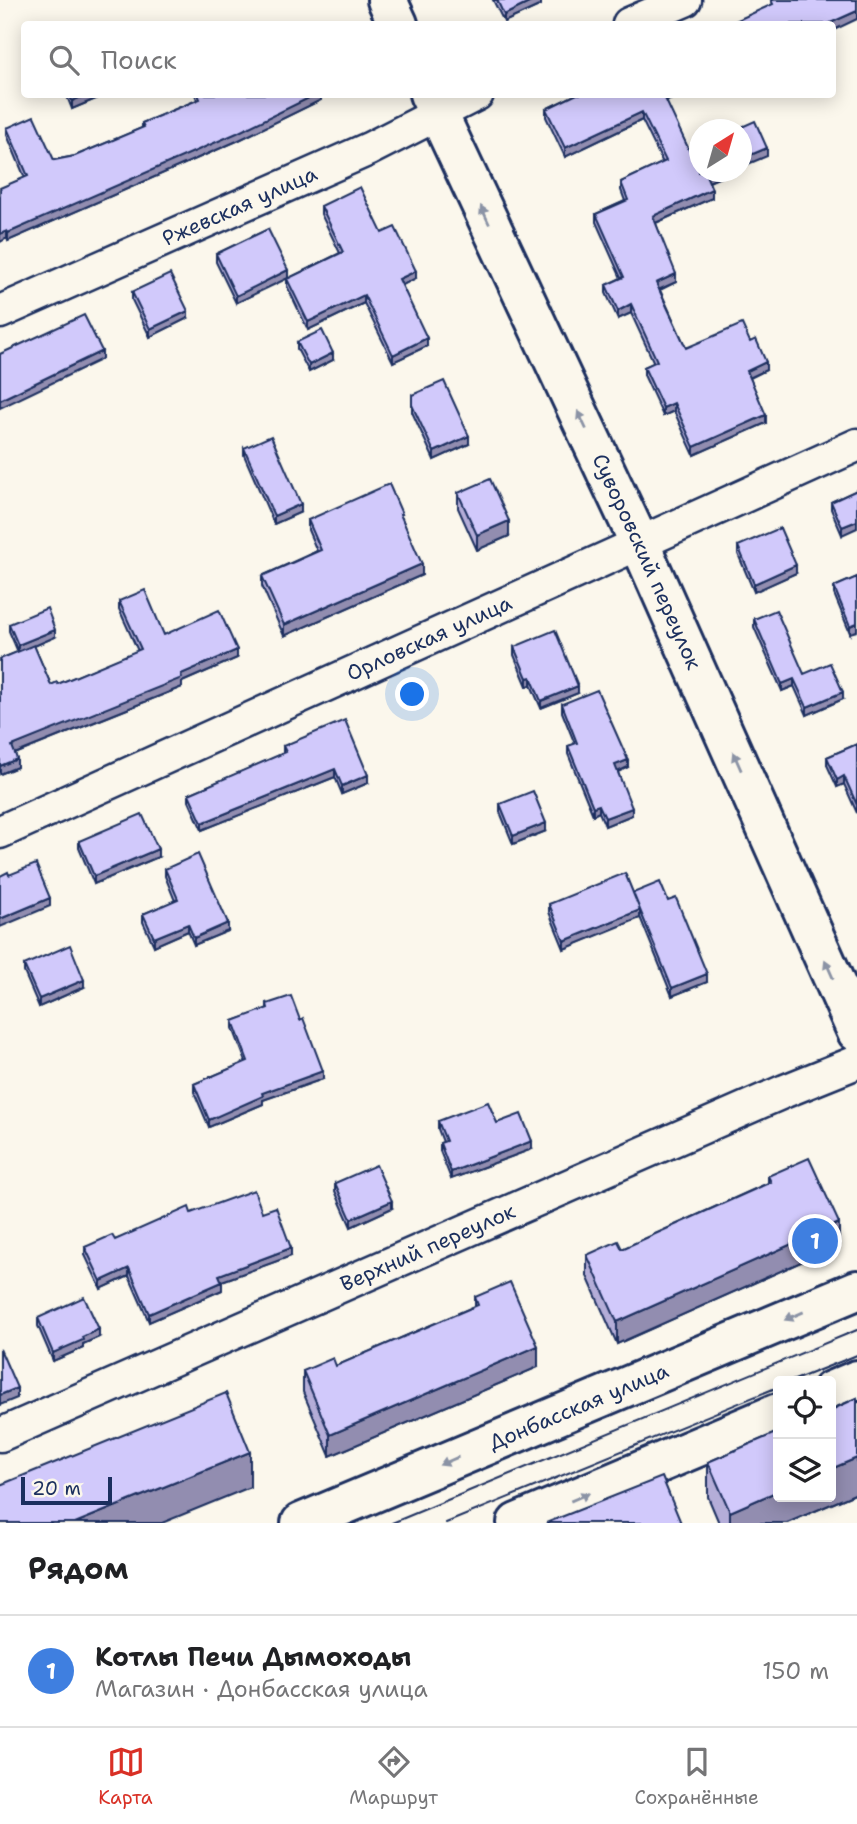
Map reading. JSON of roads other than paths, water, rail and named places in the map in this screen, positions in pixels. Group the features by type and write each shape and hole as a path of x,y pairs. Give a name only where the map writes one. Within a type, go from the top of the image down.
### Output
{"main road":[{"path":"387,0 397,21"},
{"name":"Суворовский переулок","path":"434,105 639,542 857,1032"},
{"name":"Донбасская улица","path":"301,1523 857,1290"},
{"path":"836,1389 857,1380"},
{"path":"517,1523 773,1415"}],"street":[{"path":"636,21 685,0"},
{"name":"Ржевская улица","path":"0,312 369,149 434,105 461,98"},
{"name":"Орловская улица","path":"0,831 857,444"},
{"name":"Верхний переулок","path":"0,1435 772,1096 857,1062"}],"tram line":[{"path":"392,1523 857,1330"},
{"path":"804,1376 857,1355"},
{"path":"446,1523 773,1389"}],"place":[{"name":"Котлы Печи Дымоходы","path":"815,1241"}]}
